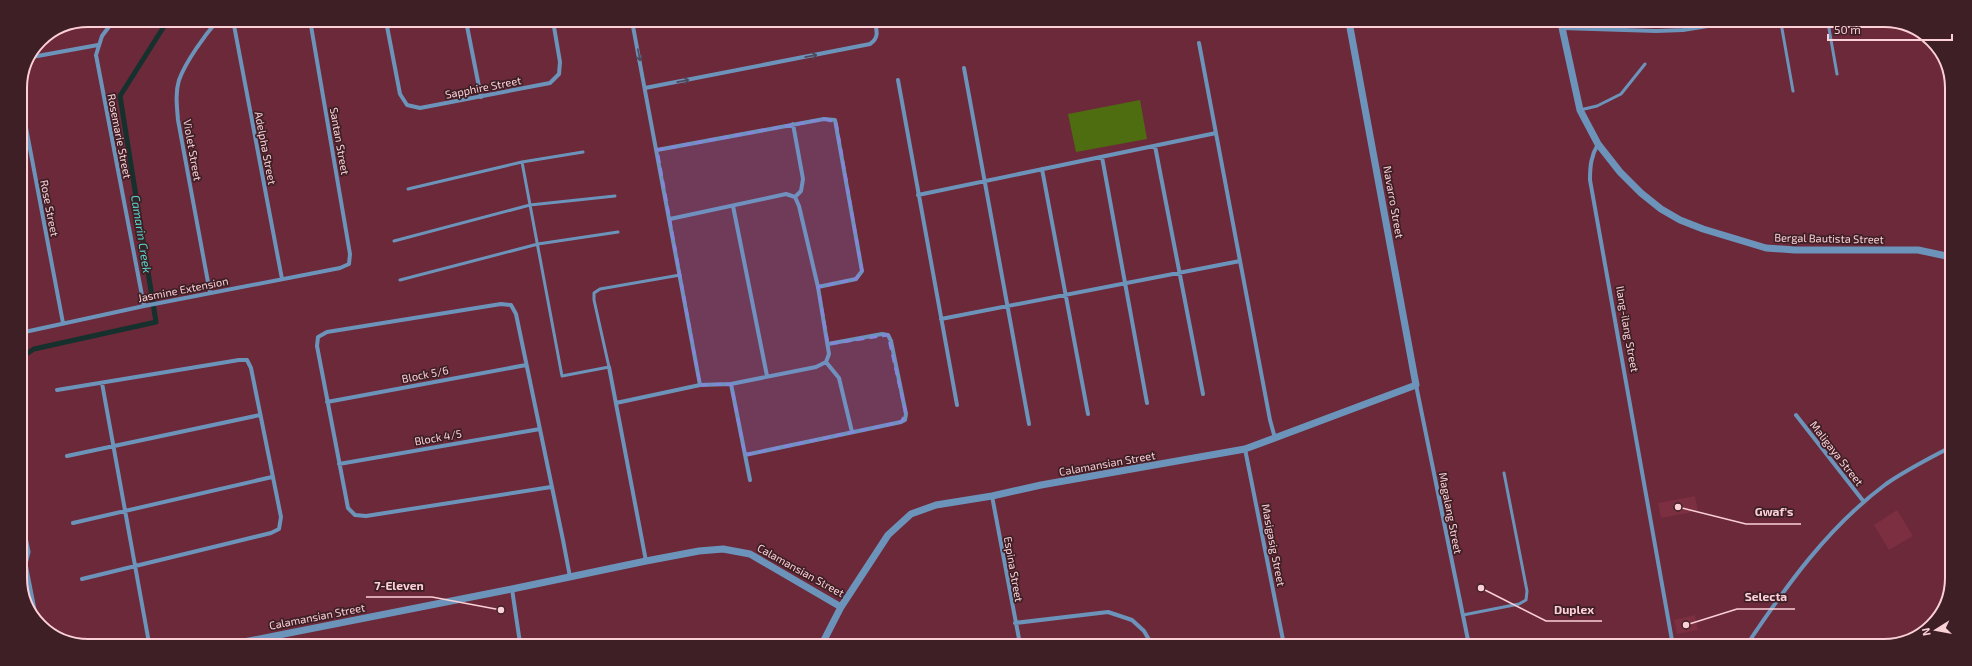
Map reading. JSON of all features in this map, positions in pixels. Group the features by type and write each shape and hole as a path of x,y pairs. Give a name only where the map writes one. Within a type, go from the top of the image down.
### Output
{"street":[{"path":"36,56 98,45 110,27"},
{"name":"Violet Street","path":"210,292 178,120 176,100 179,80 204,36 212,27"},
{"name":"Adelpha Street","path":"234,27 282,279"},
{"name":"Santan Street","path":"311,27 350,254 349,264"},
{"name":"Sapphire Street","path":"387,27 400,94 407,105 420,108 550,83 559,74 560,62 554,27"},
{"path":"467,27 481,97"},
{"path":"633,27 700,385"},
{"path":"645,88 870,44 876,40 876,27"},
{"name":"Navarro Street","path":"1350,27 1416,385"},
{"path":"1561,27 1580,110 1598,144"},
{"path":"1580,27 1656,31 1683,30 1701,27"},
{"path":"1198,43 1270,420 1275,438"},
{"name":"Rosemarie Street","path":"98,45 96,55 146,305"},
{"path":"964,68 1029,424"},
{"path":"898,80 957,405"},
{"path":"657,150 793,124 833,119 836,122 862,266 860,275 856,279 818,287"},
{"path":"793,124 803,179 801,191 795,197"},
{"name":"Rose Street","path":"27,133 63,323"},
{"path":"918,195 1216,133"},
{"name":"Bergal Bautista Street","path":"1598,144 1620,172 1641,193 1661,209 1698,227 1738,241 1766,248 1795,250 1918,250 1945,256"},
{"name":"Ilang-ilang Street","path":"1598,144 1593,153 1590,166 1590,180 1672,637"},
{"path":"1155,146 1203,394"},
{"path":"1102,157 1147,404"},
{"path":"1042,169 1088,414"},
{"path":"616,403 700,385 731,384 816,367 826,362 829,354 818,287 799,206 795,197 786,194 670,219"},
{"path":"733,206 767,376"},
{"path":"941,319 1240,261"},
{"name":"Jasmine Extension","path":"27,331 210,292 340,268 349,264"},
{"path":"551,487 366,516 355,515 348,508 317,346 318,337 327,332 501,304 510,305 516,314 570,577"},
{"path":"745,455 905,420 906,414 891,341 888,335 882,334 828,344"},
{"path":"57,390 239,360 247,360 251,368 280,518 279,529 271,533 82,579"},
{"path":"826,362 839,378 852,432"},
{"name":"Block 5/6","path":"328,402 526,365"},
{"path":"609,367 646,561"},
{"path":"102,383 148,639"},
{"path":"731,384 750,480"},
{"name":"Calamansian Street","path":"259,639 646,561 699,551 723,549 750,554 841,607 888,535 911,514 936,505 1245,449 1416,385"},
{"name":"Magalang Street","path":"1416,385 1468,639"},
{"path":"67,456 260,415"},
{"name":"Maligaya Street","path":"1796,416 1864,502"},
{"name":"Block 4/5","path":"339,464 540,429"},
{"name":"Masigasig Street","path":"1245,449 1283,639"},
{"path":"1751,639 1782,592 1803,565 1830,535 1864,502 1887,484 1910,468 1945,450"},
{"path":"73,524 272,477"},
{"name":"Espina Street","path":"992,496 1019,639"},
{"path":"512,589 519,639"},
{"path":"825,639 841,607"},
{"path":"1015,623 1108,612 1132,620 1144,631 1149,639"}],"lane":[{"path":"1782,27 1793,91"},
{"path":"1829,27 1837,74"},
{"path":"1580,110 1597,106 1621,94 1645,64"},
{"path":"408,189 522,162 583,152"},
{"path":"522,162 562,376 609,367 594,300 594,293 600,289 680,275"},
{"path":"394,241 530,205 614,196"},
{"path":"400,280 538,244 618,232"},
{"path":"1463,615 1519,604 1526,600 1527,591 1504,473"}],"path":[{"path":"1663,639 1672,637"}],"highlighted area":[{"path":"824,119 836,122 862,271 856,279 818,287 828,344 888,335 906,414 901,422 745,455 731,384 700,385 657,150"}],"shaded area":[{"path":"1695,496 1698,511 1661,518 1658,503"},
{"path":"1897,510 1913,536 1889,550 1874,525"},
{"path":"1695,615 1698,630 1677,634 1674,620"}],"green space":[{"path":"1140,100 1147,139 1076,152 1068,114"}],"waterway":[{"name":"Camarin Creek","path":"27,354 34,349 156,322 120,96 164,27"}],"place":[{"name":"Gwaf's","path":"1678,507"},
{"name":"Duplex","path":"1481,588"},
{"name":"7-Eleven","path":"501,610"},
{"name":"Selecta","path":"1686,625"}]}
